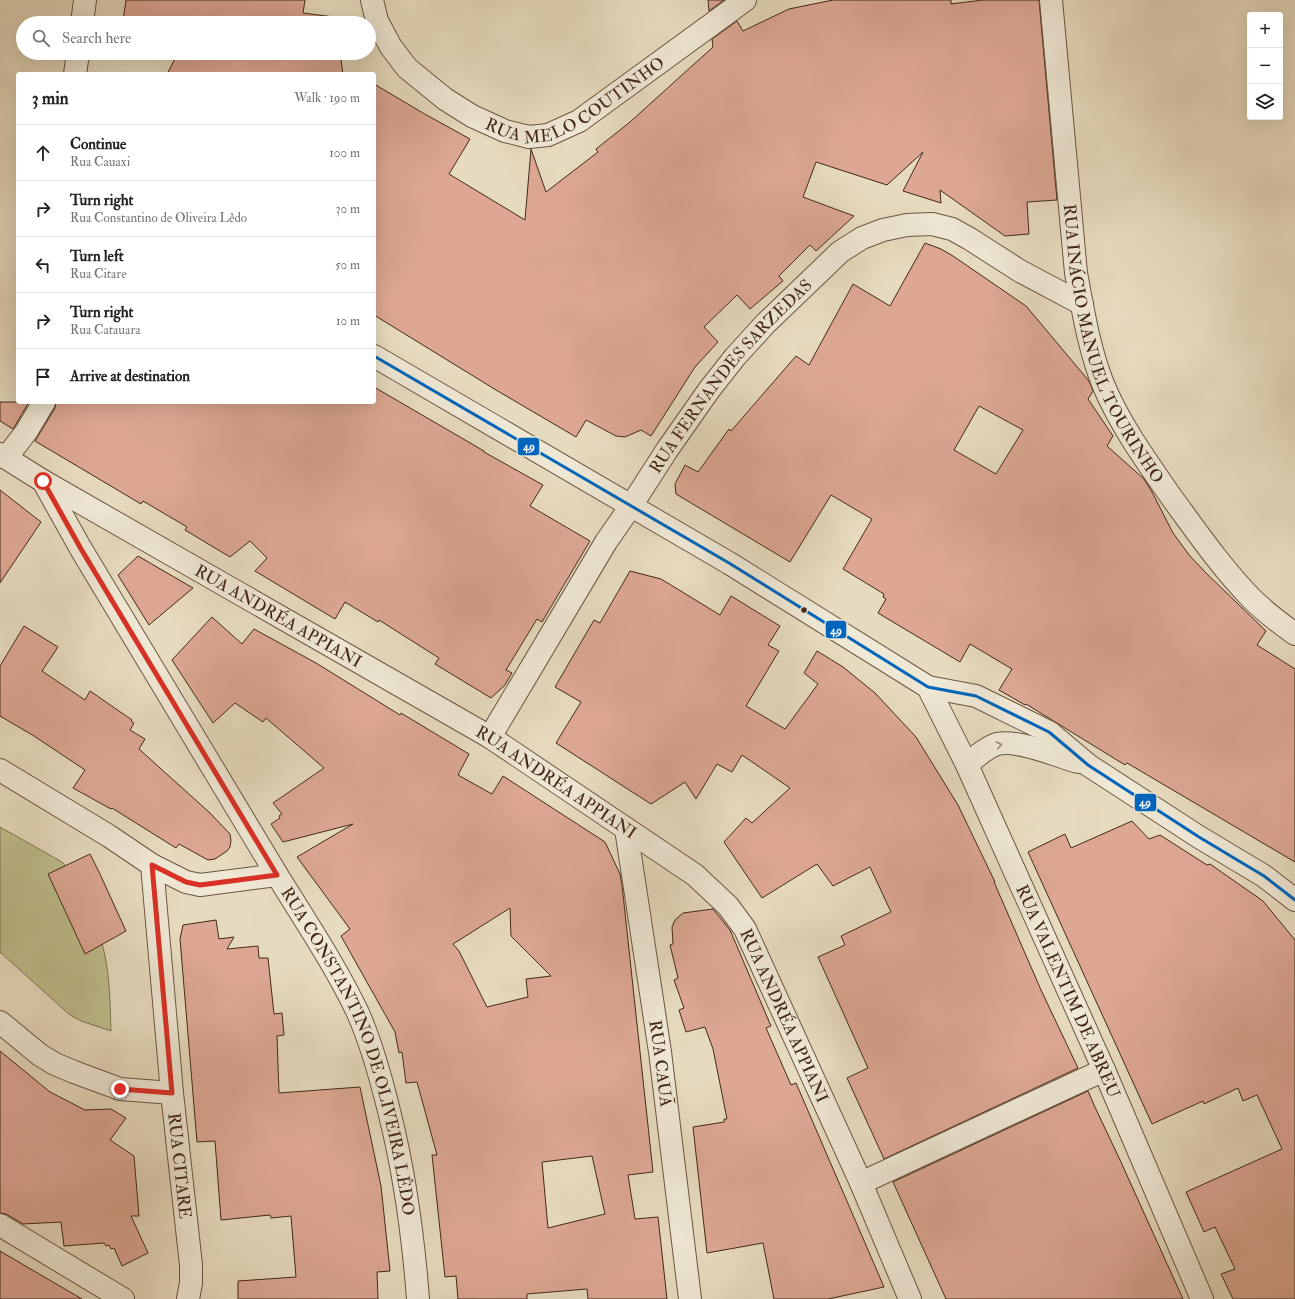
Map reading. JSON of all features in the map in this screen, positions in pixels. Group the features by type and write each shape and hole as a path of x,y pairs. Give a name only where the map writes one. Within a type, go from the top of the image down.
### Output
{"street":[{"path":"83,16 85,0"},
{"name":"RUA MELO COUTINHO","path":"372,0 375,16"},
{"name":"RUA MELO COUTINHO","path":"376,21 391,47 407,68 445,99 472,116 506,131 529,137 548,135 579,121 745,0"},
{"name":"RUA INÁCIO MANUEL TOURINHO","path":"1051,0 1076,273 1092,348 1103,384 1119,418 1159,480 1209,549 1251,598 1295,634"},
{"path":"75,72 77,60"},
{"name":"RUA FERNANDES SARZEDAS","path":"490,737 606,542 709,390 735,357 765,324 840,252 862,238 883,230 907,224 932,224 952,229 1020,271 1082,304"},
{"path":"376,357 729,563 928,687 976,696 1049,732 1088,766 1199,837 1264,876 1295,900"},
{"path":"3,456 26,432 43,404"},
{"name":"RUA ANDRÉA APPIANI","path":"3,456 43,481 490,737 695,875 728,906 745,929 861,1183 910,1299"},
{"path":"43,481 81,549 277,875"},
{"name":"RUA VALENTIM DE ABREU","path":"928,687 967,765 1104,1070 1202,1299"},
{"path":"967,765 980,752 998,744 1021,744 1088,766"},
{"name":"RUA CONSTANTINO DE OLIVEIRA LÊDO","path":"0,770 109,836 152,865 186,882 200,885 277,875 334,969 357,1013 371,1045 397,1141 407,1193 415,1257 418,1299"},
{"name":"RUA CAUÃ","path":"626,829 660,1052 690,1299"},
{"name":"RUA CITARE","path":"152,865 172,1093 191,1265 191,1283 188,1299"},
{"path":"0,1022 40,1055 67,1070 120,1089 172,1093"},
{"path":"861,1183 1104,1070"},
{"path":"0,1225 123,1299"}],"green space":[{"path":"0,827 62,862 66,866 101,940 104,951 108,974 111,1031 81,1021 70,1015 0,952"}],"building":[{"path":"126,0 305,0 303,13 326,16 124,16"},
{"path":"708,0 724,0 709,11"},
{"path":"833,0 951,0 951,4 983,0 1039,0 1057,200 1027,202 1029,234 1005,236 940,190 941,203 903,191 923,152 887,185 816,162 803,197 854,216 816,251 810,245 779,276 783,281 750,309 737,295 704,327 718,342 695,367 651,436 641,430 625,437 616,436 586,420 576,437 376,316 376,85 470,139 449,174 525,220 531,149 546,192 598,152 596,149 630,122 713,47 712,39 737,21 743,31 789,9"},
{"path":"174,60 341,60 343,72 168,72"},
{"path":"925,243 941,249 1026,306 1089,381 1093,391 1088,399 1113,436 1107,446 1144,479 1173,533 1190,556 1266,631 1257,645 1295,669 1295,862 1127,763 1125,765 1026,704 1025,705 999,690 1012,669 970,644 960,662 878,613 886,599 883,597 884,594 843,569 872,519 831,495 790,562 676,494 675,484 685,465 698,472 729,429 731,431 796,356 809,365 853,284 890,306","holes":["979,406 1023,430 996,474 954,450"]},
{"path":"376,388 543,485 530,506 590,541 542,622 537,619 506,670 512,673 505,685 491,698 435,664 439,658 379,620 378,622 345,602 335,619 255,571 267,558 250,541 230,557 185,530 187,527 143,501 141,504 35,441 55,408 56,404 376,404"},
{"path":"0,402 28,404 13,429 0,421"},
{"path":"0,490 41,522 0,583"},
{"path":"138,556 193,588 149,625 118,575"},
{"path":"630,571 661,579 720,615 731,596 780,626 768,645 779,651 746,706 785,729 818,684 804,673 817,651 843,667 875,693 916,737 958,805 995,882 1041,990 1078,1068 884,1159 847,1078 868,1068 818,957 845,945 841,936 891,912 870,867 833,886 817,864 762,898 724,842 746,818 752,823 790,788 742,755 732,772 717,764 696,799 685,782 651,804 556,743 581,702 555,687 594,620 600,623"},
{"path":"212,617 242,644 254,629 316,663 400,715 401,713 469,754 458,775 492,794 503,776 605,842 620,874 622,885 653,1172 628,1175 635,1219 658,1217 667,1299 588,1299 587,1289 527,1294 527,1299 458,1299 456,1276 445,1277 432,1155 437,1155 417,1082 406,1083 402,1052 399,1053 395,1032 341,936 350,929 297,857 353,824 283,842 271,824 280,818 279,816 282,814 273,803 324,768 266,718 263,722 235,703 213,723 172,660","holes":["510,908 511,936 551,976 526,979 528,997 487,1007 459,951 453,944","592,1156 605,1214 548,1228 542,1162"]},
{"path":"24,626 58,647 42,671 85,700 90,691 132,720 131,721 134,723 130,730 145,739 139,749 210,813 230,834 230,847 227,851 215,859 208,860 179,844 176,848 112,808 111,809 73,788 85,770 34,736 0,716 0,666"},
{"path":"1132,821 1149,839 1160,835 1207,865 1210,864 1263,901 1295,940 1295,1299 1233,1299 1221,1274 1235,1269 1215,1227 1204,1232 1186,1192 1282,1149 1257,1095 1243,1101 1238,1088 1204,1104 1203,1101 1152,1124 1028,852 1065,834 1071,848"},
{"path":"90,854 126,931 85,954 48,874"},
{"path":"713,909 730,930 771,1026 766,1028 791,1085 796,1083 884,1287 828,1299 774,1299 763,1243 707,1253 693,1127 724,1122 724,1119 727,1119 713,1049 705,1027 686,1032 679,1010 684,1008 674,980 678,978 670,945 673,944 672,927 675,920 683,913"},
{"path":"216,920 219,939 234,937 227,949 258,946 259,958 268,958 274,1014 282,1013 284,1035 277,1036 279,1093 360,1087 381,1186 390,1271 377,1272 378,1299 238,1299 238,1281 296,1277 291,1216 271,1218 270,1215 221,1220 215,1141 197,1142 180,939 183,925"},
{"path":"0,1051 50,1092 85,1110 111,1109 126,1118 110,1140 134,1156 139,1216 131,1216 148,1253 122,1266 114,1248 111,1249 109,1245 106,1246 104,1243 64,1246 61,1222 23,1224 6,1214 0,1213"},
{"path":"1088,1091 1183,1299 946,1299 893,1182"},
{"path":"0,1251 34,1271 82,1299 0,1299"}],"transit line":[{"name":"49","path":"376,357 729,563 928,687 976,696 1049,732 1088,765 1199,837 1264,876 1295,900"}],"route":[{"path":"43,481 81,549 208,763 231,798 277,875 200,885 186,882 152,865 172,1093 120,1089"}]}
